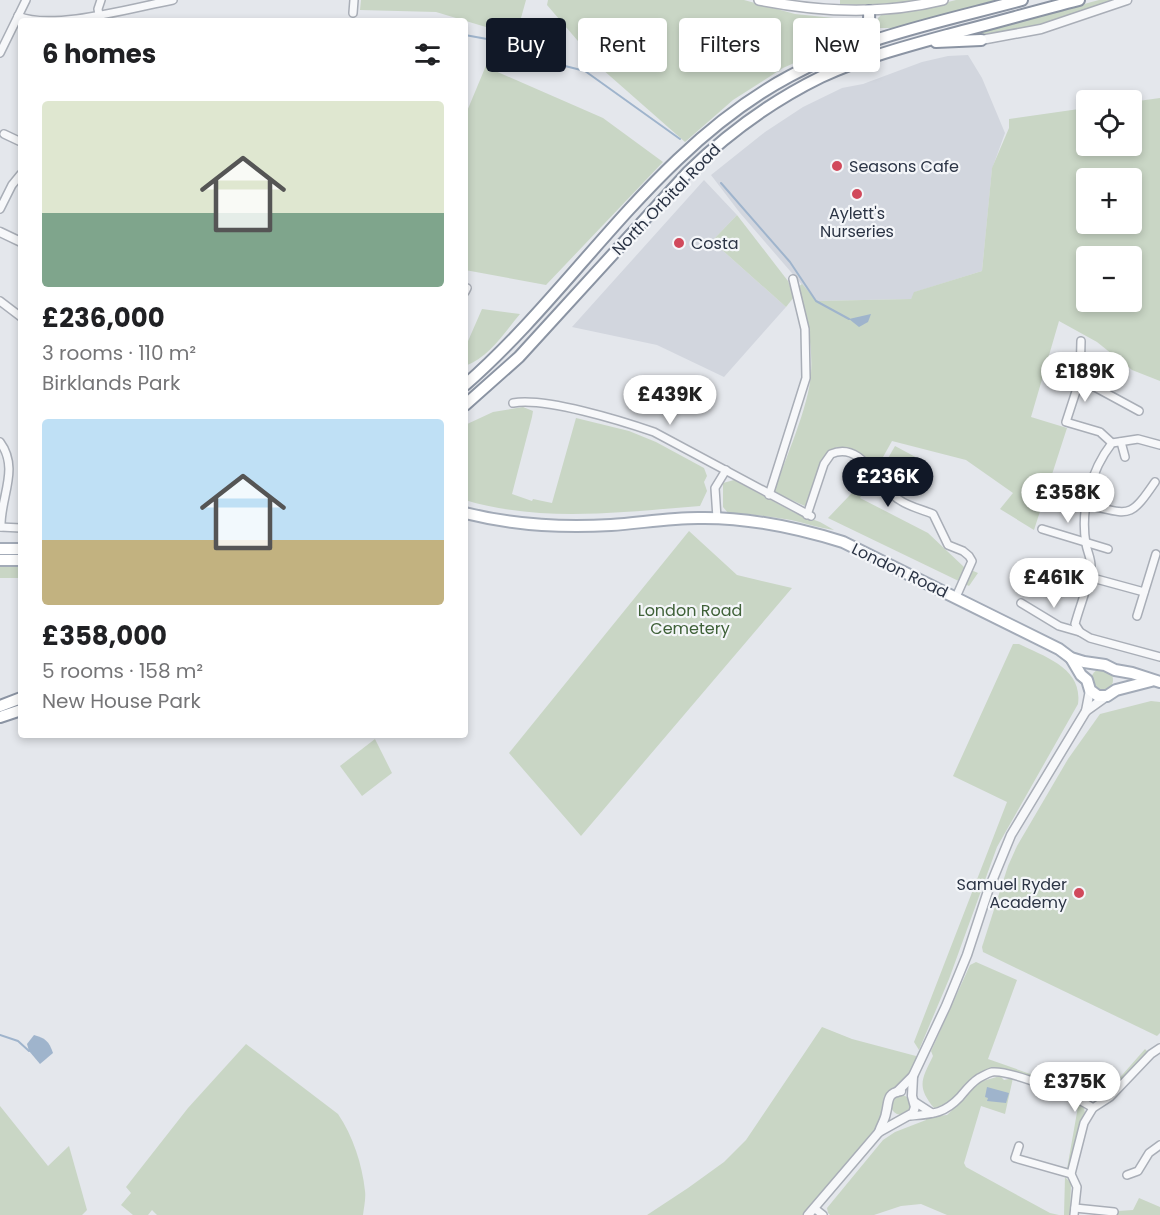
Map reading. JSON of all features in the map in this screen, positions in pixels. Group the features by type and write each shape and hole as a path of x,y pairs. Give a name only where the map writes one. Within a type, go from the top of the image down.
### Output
{"main road":[{"path":"759,0 805,7 868,11 913,7 943,0"},
{"name":"North Orbital Road","path":"880,39 1022,0"},
{"name":"North Orbital Road","path":"468,402 519,357 688,172 741,126 822,77 867,59 1079,0"},
{"path":"868,11 869,18"},
{"path":"880,32 900,33"},
{"path":"925,41 948,43 981,40"},
{"name":"North Orbital Road","path":"468,382 504,349 655,182 702,137 764,91 797,72"},
{"name":"London Road","path":"468,514 523,524 568,526 717,518 804,530 843,542 1059,649 1071,658 1105,665 1155,681"},
{"path":"0,549 18,549"},
{"path":"0,560 18,560"},
{"name":"London Road","path":"1071,658 1088,685"},
{"path":"1098,665 1090,670 1088,685 1098,696 1111,693 1119,682 1115,670"},
{"name":"London Road","path":"1111,693 1155,681"},
{"path":"0,706 18,699"},
{"path":"0,717 18,711"}],"street":[{"path":"0,53 26,0"},
{"path":"99,15 101,0"},
{"path":"85,18 173,0"},
{"path":"353,13 354,0"},
{"path":"981,40 1041,29 1127,0"},
{"path":"18,16 26,18"},
{"path":"4,134 18,141"},
{"path":"0,209 18,178"},
{"path":"0,232 18,241"},
{"path":"770,495 806,378 805,328 793,279"},
{"path":"0,301 18,314"},
{"path":"1081,341 1080,379 1066,422 1100,432 1112,443"},
{"path":"1080,379 1139,411"},
{"path":"513,403 526,401 544,404 634,425 677,443 809,515 824,464 831,454 844,451 858,457 895,498 917,510 933,514 948,545 969,556 972,561 956,597"},
{"path":"1080,632 1075,624 1089,577 1091,562 1086,543 1089,486 1101,458 1112,443 1138,439 1160,445"},
{"path":"0,442 10,467 2,507 1,527 18,528"},
{"path":"1120,442 1125,457"},
{"path":"717,518 715,488 726,470"},
{"path":"1087,505 1124,513 1137,507 1155,483"},
{"path":"1042,529 1108,549"},
{"path":"1137,616 1156,554"},
{"path":"1089,577 1144,592"},
{"path":"1021,603 1059,626 1080,632 1090,638 1160,657"},
{"path":"1086,711 1088,685"},
{"path":"879,1132 887,1111 887,1101 913,1076 946,1006 967,956 988,891 1019,822 1086,711 1111,693"},
{"path":"1114,1212 1074,1211 1077,1187 1071,1174 1084,1123 1093,1108 1110,1097 1158,1049"},
{"path":"808,1215 879,1132 898,1120 910,1116 945,1111 968,1086 991,1072 1005,1073 1080,1099 1093,1108"},
{"path":"910,1116 915,1107 913,1076"},
{"path":"897,1092 908,1092 913,1099 932,1113"},
{"path":"887,1111 891,1117 898,1120"},
{"path":"1127,1175 1138,1171 1149,1153 1160,1145"},
{"path":"1019,1146 1016,1158 1071,1174"},
{"path":"814,1208 823,1215"}],"shaded area":[{"name":"Aylett's Nurseries","path":"968,55 982,78 1005,133 992,169 982,271 915,292 911,299 816,301 740,213 711,175 765,132 803,107 842,88 863,84 922,62 948,56"},
{"path":"704,180 737,215 712,241 786,307 724,377 657,345 572,327"}],"green space":[{"path":"361,0 526,0 521,18 486,18 486,27 468,22 468,18 456,18 436,12 360,10"},
{"path":"548,0 744,0 795,14 834,18 793,18 793,63 781,69 781,18 679,18 679,72 777,72 733,100 685,142 605,72 667,72 667,18 578,18 578,41 566,27 566,18 558,18 547,5"},
{"path":"840,0 917,0 879,6 840,4"},
{"path":"956,0 996,0 893,28 880,28 880,18 878,18 881,15 908,12"},
{"path":"1099,0 1118,0 1059,21 975,38 974,34"},
{"path":"486,66 486,72 498,72 603,118 663,162 546,285 468,271 468,109"},
{"path":"1160,98 1160,381 1132,370 1097,342 1059,321 1031,417 1067,428 1034,530 1000,509 1013,493 966,460 892,441 860,498 928,533 964,567 978,573 969,586 828,518 869,475 872,466 844,447 834,448 826,454 820,464 807,507 774,492 806,401 811,373 808,330 798,287 802,284 817,301 911,299 914,292 982,271 992,168 1009,128 1009,119 1076,109 1076,156 1142,156 1142,100"},
{"path":"737,215 788,281 794,297 786,307 712,241"},
{"path":"482,309 520,314 489,351 468,365 468,341"},
{"path":"523,407 533,411 512,494 532,501 533,499 552,503 576,418 629,431 656,442 704,468 707,476 704,482 707,491 700,506 611,513 552,514 494,507 468,501 468,424 493,412"},
{"path":"895,446 923,461 915,475 887,460"},
{"path":"734,480 795,513 834,530 760,515 728,513 723,507 723,483"},
{"name":"London Road Cemetery","path":"689,531 737,575 792,588 581,836 509,753"},
{"path":"0,565 18,566 18,578 0,578"},
{"path":"1013,644 1019,644 1060,665 1075,681 1078,704 997,847 949,979 919,1050 914,1042 1007,802 953,776"},
{"path":"1102,669 1110,672 1113,680 1110,688 1102,691 1094,688 1091,680 1094,672"},
{"name":"Samuel Ryder Academy","path":"1151,701 1160,702 1160,1033 1157,1036 983,952 982,947 1008,866 1017,846 1068,759 1100,714"},
{"path":"375,739 392,773 362,796 340,766"},
{"path":"976,962 1017,980 988,1059 1101,1099 1145,1049 1148,1052 1107,1098 1101,1101 1004,1070 980,1074 964,1085 946,1106 934,1108 923,1088 924,1077 933,1056 931,1051 970,965"},
{"path":"822,1027 852,1039 916,1056 918,1060 909,1075 884,1096 881,1118 874,1132 803,1215 647,1215 724,1162 746,1140"},
{"path":"246,1044 338,1114 352,1141 362,1171 365,1194 363,1215 157,1215 152,1210 148,1215 133,1215 121,1205 131,1193 126,1187 188,1108"},
{"path":"1000,1076 1004,1080 1013,1078 1005,1114 981,1106 964,1163 966,1167 1050,1213 1059,1215 947,1215 921,1204 901,1206 874,1215 830,1215 828,1213 827,1208 883,1140 895,1132 926,1120 926,1117 947,1115 962,1101 968,1089 976,1083"},
{"path":"901,1095 908,1098 911,1105 908,1112 901,1115 894,1112 891,1105 894,1098"},
{"path":"1079,1101 1085,1113 1070,1167 1067,1169"},
{"path":"0,1106 48,1166 69,1146 87,1210 82,1215 0,1215"},
{"path":"1065,1177 1071,1183 1070,1215 1064,1215"},
{"path":"1139,1198 1160,1207 1160,1215 1118,1215 1118,1211 1133,1210"}],"water":[{"path":"871,314 868,322 859,327 849,319"},
{"path":"34,1035 46,1041 53,1053 40,1064 29,1051 27,1044"},
{"path":"987,1087 1009,1093 1006,1103 987,1101 988,1098 985,1097"}],"waterway":[{"path":"468,36 498,41 525,56 585,71 680,139"},
{"path":"721,183 790,262 816,301 849,319"},
{"path":"0,1035 18,1041 29,1051"}],"place":[{"name":"Seasons Cafe","path":"837,166"},
{"name":"Aylett's Nurseries","path":"857,194"},
{"name":"Costa","path":"679,243"},
{"name":"Samuel Ryder Academy","path":"1079,893"}]}
